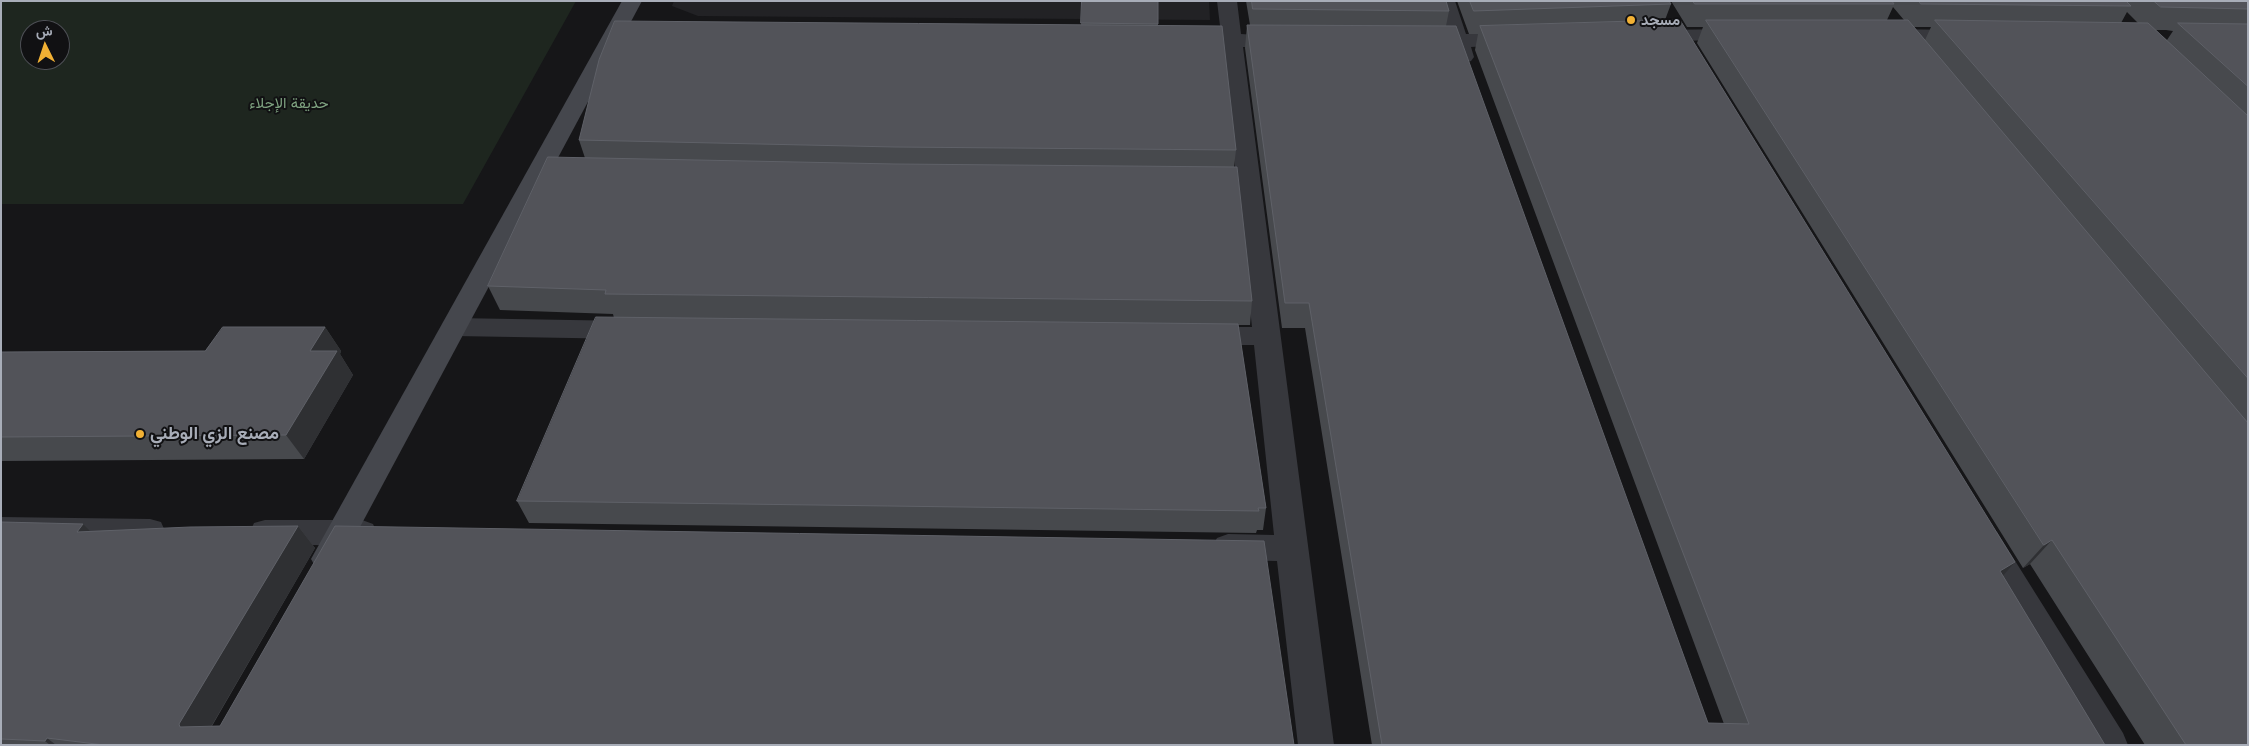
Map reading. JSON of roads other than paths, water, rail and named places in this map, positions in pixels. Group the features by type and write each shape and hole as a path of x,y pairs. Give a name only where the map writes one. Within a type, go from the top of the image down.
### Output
{"street":[{"path":"313,584 455,327 538,171 624,35 632,1"},
{"path":"1227,1 1231,41 1238,182 1266,336 1316,745"},
{"path":"1445,1 1472,79"},
{"path":"1664,10 1695,61"},
{"path":"1886,15 1921,58"},
{"path":"1631,37 1757,35"},
{"path":"1863,35 1981,36"},
{"path":"1162,40 1300,41"},
{"path":"1399,41 1536,40"},
{"path":"538,171 567,172"},
{"path":"455,327 651,330"},
{"path":"1176,336 1266,336"},
{"path":"1972,517 2110,745"},
{"path":"1,529 176,531"},
{"path":"235,532 391,534"},
{"path":"1201,547 1291,548"}],"place":[{"name":"مسجد","path":"1631,20"},
{"name":"مصنع الزي الوطني","path":"140,434"}],"park label":[{"name":"حديقة الإجلاء","path":"289,103"}]}
